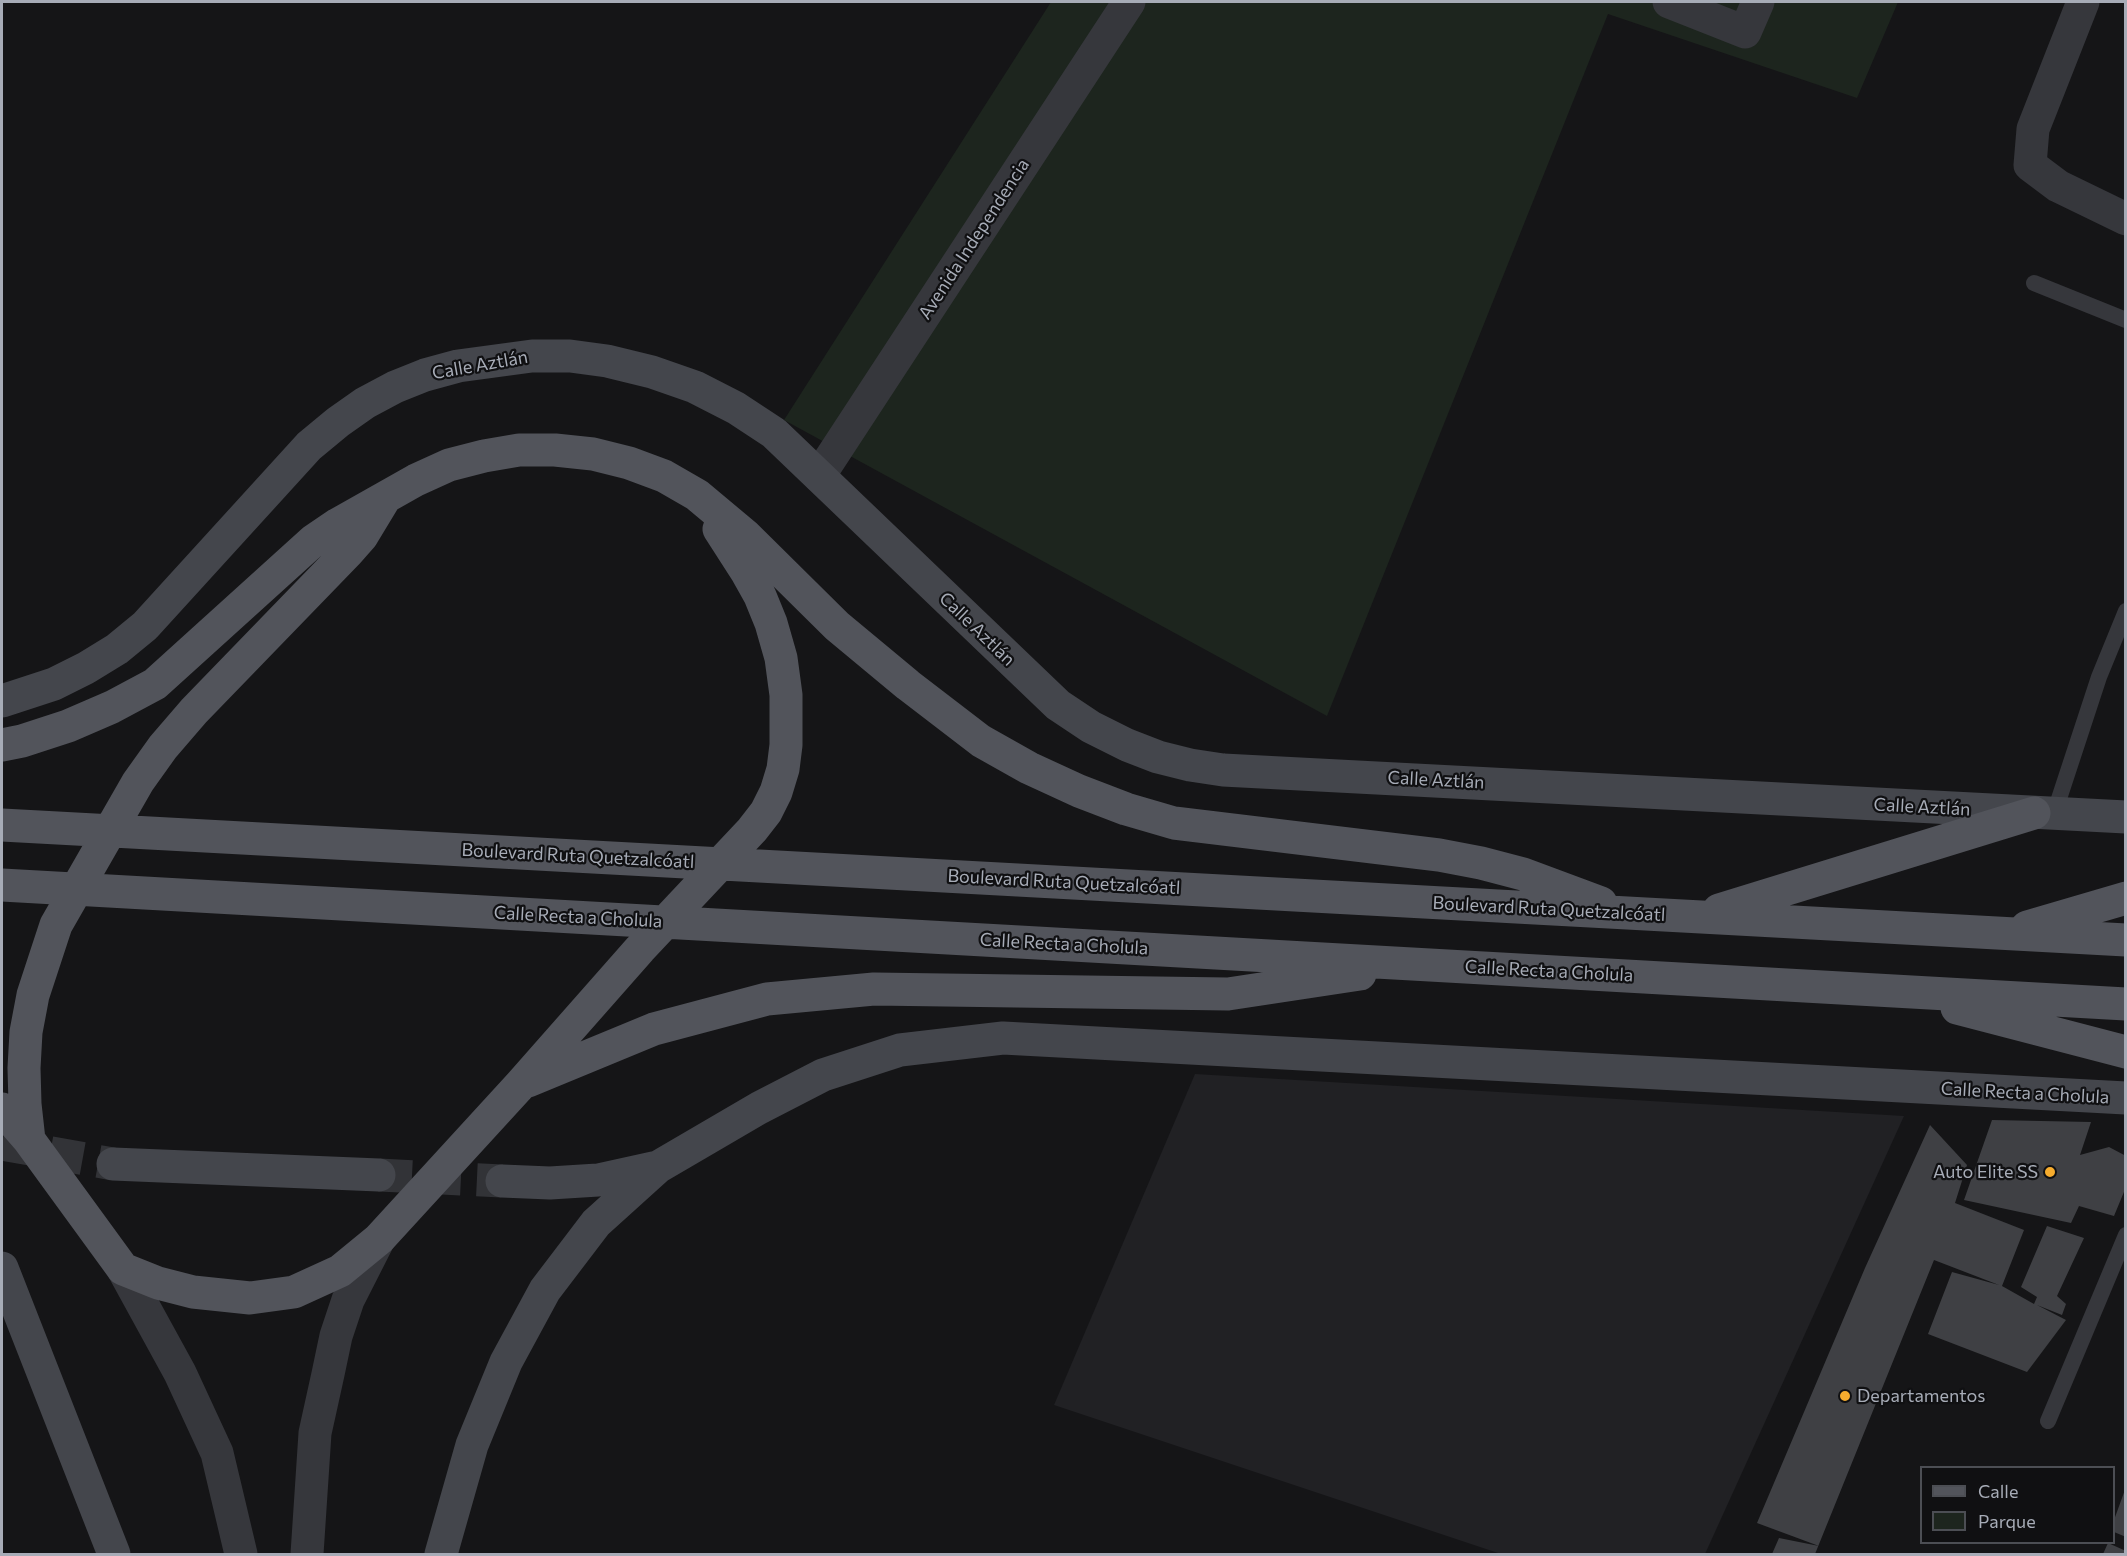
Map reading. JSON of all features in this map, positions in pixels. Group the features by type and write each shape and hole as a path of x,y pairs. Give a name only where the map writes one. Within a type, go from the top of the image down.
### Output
{"main road":[{"name":"Calle Aztlán","path":"2,700 54,684 117,649 145,626 309,446 365,403 395,387 425,375 458,366 532,356 560,356 607,361 652,372 695,387 736,408 774,433 1058,705 1091,727 1158,757 1223,770 2126,817"},
{"path":"2,745 68,726 112,708 155,684 314,541 338,524 416,480 449,465 484,456 519,450 555,450 593,454 629,463 664,477 697,495 746,536 837,626 908,685 981,741 1029,768 1079,791 1126,809 1174,823 1439,855 1481,863 1575,891 1626,913"},
{"path":"2,1109 29,1140 123,1269 158,1283 193,1292 250,1298 294,1292 340,1272 379,1239 521,1084 640,949 752,830 766,812 776,792 783,769 787,720 781,658 771,623 759,596 746,571 697,495"},
{"path":"29,1140 24,1068 26,1032 33,995 56,925 138,782 163,747 194,711 362,536 385,498"},
{"path":"1697,917 2044,814"},
{"name":"Boulevard Ruta Quetzalcóatl","path":"2,825 2126,940"},
{"name":"Calle Recta a Cholula","path":"2,885 2126,1004"},
{"path":"2006,934 2126,898"},
{"path":"521,1084 654,1029 767,999 874,989 1228,994 1430,964"},
{"path":"1888,990 2126,1052"},
{"name":"Calle Recta a Cholula","path":"658,1167 759,1108 823,1075 900,1050 1003,1038 2126,1098"},
{"path":"113,1164 379,1175"},
{"path":"502,1181 550,1183 598,1180 658,1167"},
{"path":"441,1554 472,1445 506,1362 539,1300 596,1223 658,1167"},
{"path":"2,1268 114,1554"}],"street":[{"name":"Avenida Independencia","path":"819,476 1129,2"},
{"path":"1669,2 1745,32 1758,2"},
{"path":"2083,2 2033,129 2030,165 2058,186 2126,219"},
{"path":"307,1554 315,1433 336,1336 348,1300 379,1239"},
{"path":"123,1269 180,1373 218,1453 240,1554"}],"lane":[{"path":"2034,283 2126,320"},
{"path":"2044,814 2126,611"},
{"path":"2048,1421 2126,1234"}],"shaded area":[{"path":"1195,1074 1904,1116 1705,1554 1501,1554 1054,1405"}],"green space":[{"path":"1051,2 1898,2 1857,98 1608,14 1327,716 784,420"}],"building":[{"name":"Auto Elite SS","path":"1992,1120 2091,1122 2080,1155 2109,1147 2126,1156 2126,1187 2114,1216 2079,1206 2071,1223 1964,1200"},
{"name":"Departamentos","path":"1930,1125 1967,1165 1955,1203 2024,1230 2002,1286 2034,1304 2037,1297 2021,1287 2047,1226 2084,1238 2057,1296 2066,1304 2062,1315 2037,1305 2066,1320 2027,1372 1928,1334 1952,1272 1999,1285 1934,1260 1818,1546 1757,1523 1865,1268"},
{"path":"2126,1487 2126,1537 2115,1532 2115,1517"},
{"path":"1779,1538 1818,1546 1815,1554 1772,1554"},
{"path":"2108,1544 2126,1551 2126,1554 2103,1554"}],"tunnel":[{"path":"2,1144 113,1164"},
{"path":"379,1175 502,1181"}],"place":[{"name":"Auto Elite SS","path":"2050,1172"},
{"name":"Departamentos","path":"1845,1396"}]}
